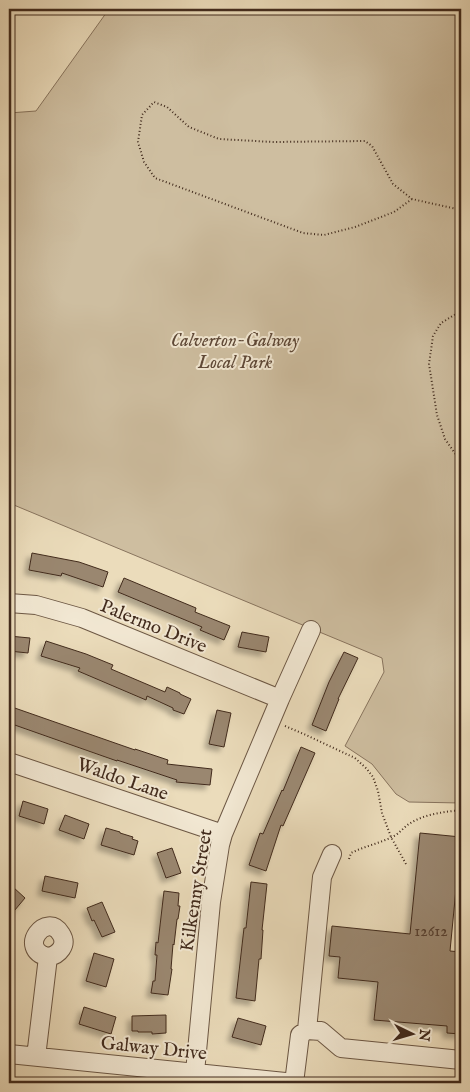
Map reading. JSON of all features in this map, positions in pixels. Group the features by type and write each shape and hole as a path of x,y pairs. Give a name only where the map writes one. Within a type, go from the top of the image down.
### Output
{"street":[{"name":"Palermo Drive","path":"9,602 36,605 82,618 280,700"},
{"name":"Kilkenny Street","path":"194,1078 211,902 220,845 223,834 311,630"},
{"name":"Waldo Lane","path":"9,762 223,834"},
{"path":"307,1030 322,877 340,856"},
{"path":"36,1057 48,957"},
{"path":"295,1083 300,1035 307,1030 321,1031 341,1048 461,1060"},
{"name":"Galway Drive","path":"9,1054 194,1078 295,1083"}],"path":[{"path":"412,198 394,212 355,227 324,235 303,233 155,178 144,162 138,142 142,115 154,102 168,107 189,127 219,139 273,142 365,141 372,146 393,184 412,198 461,210"},
{"path":"461,311 441,323 433,336 429,364 437,415 445,439 461,462"},
{"path":"285,726 355,758 368,769 378,791 382,813 391,837 406,864"},
{"path":"340,856 391,837 411,823 426,816 461,810"}],"green space":[{"name":"Calverton-Galway Local Park","path":"109,9 450,9 461,16 461,803 409,802 396,794 372,764 345,746 384,672 382,658 9,503 9,113 36,111"}],"building":[{"path":"32,553 79,562 108,572 103,587 62,573 61,576 29,570"},
{"path":"124,578 196,608 195,612 230,626 224,640 200,630 202,627 118,592"},
{"path":"242,632 269,637 266,652 238,647"},
{"path":"9,636 30,638 28,653 9,651"},
{"path":"46,641 113,665 111,669 165,692 167,687 191,699 184,714 147,696 146,700 78,671 80,668 41,656"},
{"path":"344,652 358,658 338,699 326,731 312,725 329,682"},
{"path":"9,706 168,760 167,764 212,769 210,785 176,782 177,780 9,723"},
{"path":"217,710 231,713 224,747 209,744"},
{"path":"301,747 315,753 283,826 281,825 266,871 249,865 260,833 263,834"},
{"path":"23,801 48,809 44,824 19,816"},
{"path":"65,815 89,824 84,839 59,830"},
{"path":"106,828 133,837 132,839 138,841 134,855 101,845"},
{"path":"420,833 461,837 450,951 461,952 461,1034 447,1033 447,1026 374,1020 378,982 338,978 340,957 329,956 332,926 410,934"},
{"path":"172,848 181,873 166,878 157,853"},
{"path":"45,876 78,883 75,898 42,891"},
{"path":"251,882 267,884 261,959 259,959 255,1001 236,998"},
{"path":"13,887 25,898 9,917 9,892"},
{"path":"164,891 179,893 178,906 180,906 173,944 168,995 151,993 153,981 155,981 156,942 158,943"},
{"path":"102,902 115,932 102,937 94,920 92,921 87,908"},
{"path":"94,953 114,959 106,987 86,981"},
{"path":"84,1007 116,1017 111,1034 79,1024"},
{"path":"166,1015 166,1033 152,1034 152,1032 132,1031 132,1016"},
{"path":"238,1018 266,1026 261,1045 232,1037"}]}
